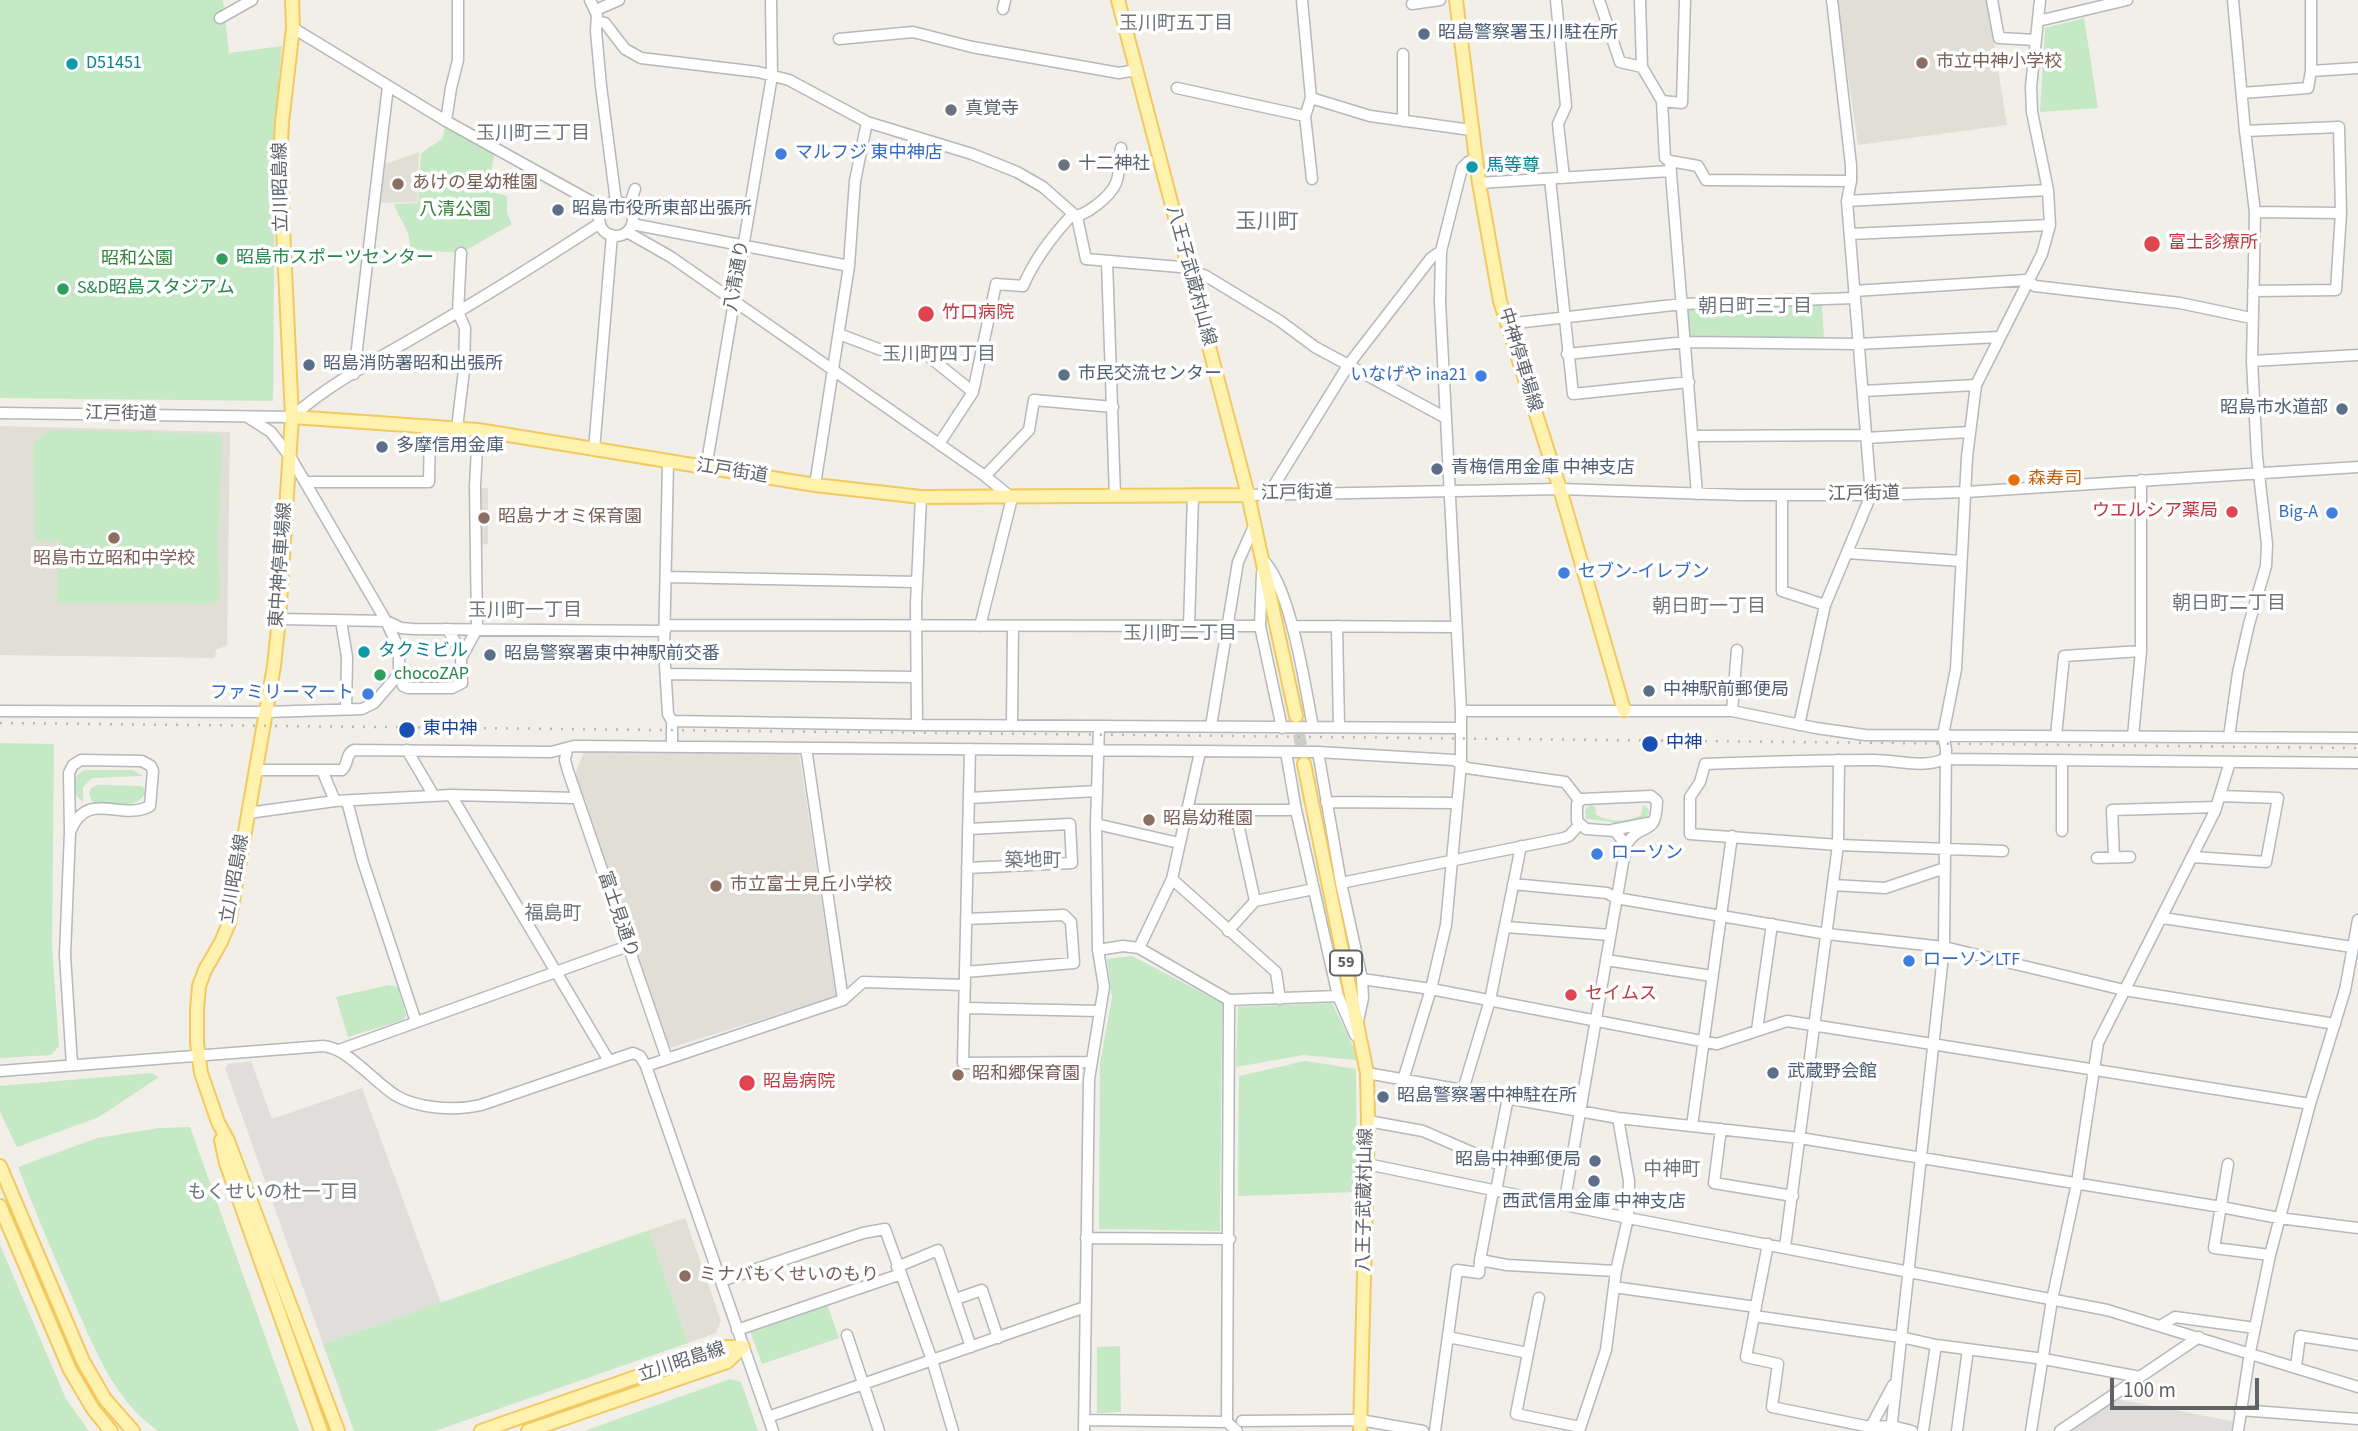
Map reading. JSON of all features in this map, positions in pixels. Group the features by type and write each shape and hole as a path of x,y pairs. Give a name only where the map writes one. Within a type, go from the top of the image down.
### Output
{"main road":[{"name":"立川昭島線","path":"292,0 293,28 280,164 292,416"},
{"name":"八王子武蔵村山線","path":"1118,0 1248,495 1296,716"},
{"name":"中神停車場線","path":"1456,0 1475,159 1489,247 1507,324 1560,489 1624,710"},
{"name":"江戸街道","path":"292,416 478,430 815,485 921,497 1248,495"},
{"name":"東中神停車場線","path":"266,712 279,619 292,416"},
{"name":"立川昭島線","path":"266,712 229,923 200,986 196,1030 198,1057 218,1122 228,1141 338,1431"},
{"name":"八王子武蔵村山線","path":"1304,764 1367,1073 1360,1425"},
{"name":"立川昭島線","path":"218,1122 226,1163 321,1431"},
{"path":"0,1166 83,1361 105,1399 133,1431"},
{"path":"0,1206 70,1370 93,1409 111,1431"},
{"name":"立川昭島線","path":"481,1431 722,1348 743,1347"},
{"name":"立川昭島線","path":"528,1431 727,1362 743,1347"}],"street":[{"path":"220,18 252,0"},
{"path":"446,121 458,60 458,0"},
{"path":"590,0 596,9 601,86 616,202"},
{"path":"596,9 619,0"},
{"name":"八清通り","path":"706,468 772,76 771,0"},
{"path":"1301,0 1311,98 1305,116 1312,179"},
{"path":"1412,4 1440,0"},
{"path":"1556,0 1566,106 1558,124 1564,178"},
{"path":"1599,0 1620,62 1642,67"},
{"path":"1640,0 1642,67 1662,102 1665,158 1670,166 1697,494"},
{"path":"1662,102 1682,103 1685,0"},
{"path":"1799,725 1825,605 1871,495 1847,201 1852,181 1832,0"},
{"path":"1992,0 1999,38 2036,40"},
{"path":"1892,1429 1944,947 1946,749 1943,735 1956,669 1969,432 1976,385 2026,281 2042,254 2050,225 2048,190 2032,111 2031,87 2040,0"},
{"path":"2038,21 2127,0"},
{"path":"2228,737 2238,673 2266,566 2267,544 2259,473 2252,361 2255,212 2233,0"},
{"path":"2242,93 2308,88 2311,71 2311,0"},
{"path":"597,21 605,23 625,48 641,58 758,72 789,80 867,122 972,154 1017,172 1043,187 1077,217 1086,258 1181,267 1206,276 1280,321 1315,347 1446,418"},
{"path":"293,28 446,121 603,208"},
{"path":"839,39 913,32 972,47 1119,73 1136,69"},
{"path":"1403,54 1403,121"},
{"path":"2311,71 2358,68"},
{"path":"354,374 388,86"},
{"path":"1177,88 1305,116"},
{"path":"1311,98 1370,116 1471,130"},
{"path":"815,485 849,266 855,181 867,122"},
{"path":"2245,131 2339,127 2341,214 2336,290 2253,291"},
{"path":"939,444 973,392 996,284 1023,286 1037,257 1054,234 1070,217 1077,217 1103,199 1116,183 1121,148"},
{"path":"1403,1080 1431,989 1446,925 1461,764 1461,711 1440,302 1441,251 1462,169 1475,159"},
{"path":"1479,183 1564,178 1670,166 1698,166 1706,180 1852,181"},
{"path":"1550,179 1573,394 1689,382"},
{"path":"629,208 635,189"},
{"path":"1847,201 2048,190"},
{"path":"603,208 616,202 629,208 633,215 629,228"},
{"path":"603,208 600,223 604,230 612,235"},
{"path":"2255,212 2341,214"},
{"path":"292,416 308,402 600,223"},
{"path":"1850,234 2050,225"},
{"path":"612,235 629,228 849,266"},
{"path":"629,228 985,476 1012,498 980,626"},
{"path":"594,450 612,235"},
{"path":"1268,495 1349,364 1431,258 1441,251"},
{"path":"457,428 464,370 465,328 458,312 461,253"},
{"path":"1107,261 1115,496"},
{"path":"1507,324 1682,304 1854,295 2026,281 2035,286 2180,303 2251,318"},
{"path":"839,334 881,351 927,355 973,392"},
{"path":"1567,354 1686,342 1858,344 1999,337"},
{"path":"2252,361 2358,355"},
{"path":"1863,391 1976,385"},
{"path":"985,476 1029,430 1034,400 1113,407"},
{"name":"江戸街道","path":"0,413 292,416"},
{"name":"江戸街道","path":"241,415 271,432 291,458 386,621 399,649"},
{"path":"307,482 429,482 430,426"},
{"path":"461,658 477,629 475,486 478,430"},
{"path":"1694,436 1866,436 1969,432"},
{"path":"668,462 665,628 672,746"},
{"name":"江戸街道","path":"1248,495 1560,489 1697,494 1871,495 1966,492 2358,467"},
{"path":"2133,736 2141,651 2141,480"},
{"path":"1783,495 1783,591 1825,605"},
{"path":"1189,626 1193,496"},
{"path":"917,725 916,627 921,497"},
{"path":"1211,726 1238,562 1255,524"},
{"path":"1847,553 1961,561"},
{"path":"1263,560 1260,626 1282,727"},
{"path":"1263,560 1273,570 1292,626 1313,727"},
{"path":"666,578 917,582"},
{"path":"279,619 386,621 401,628 415,629 1260,626"},
{"path":"341,621 347,657 346,709"},
{"path":"1012,724 1013,626"},
{"path":"1292,626 1455,627"},
{"path":"1336,626 1339,727"},
{"path":"415,629 401,641 399,649 399,674 403,686 408,688 457,687 462,683 461,658 447,629"},
{"path":"1732,711 1737,650"},
{"path":"2056,736 2064,656 2141,651"},
{"path":"0,711 266,712 368,707 399,674"},
{"path":"667,674 916,677"},
{"path":"1461,711 1732,711 1865,735 2358,738"},
{"path":"672,721 917,725 1461,727"},
{"path":"1099,726 1096,824 1098,950 1104,987 1091,1062 1084,1426 1182,1427 1227,1422 1240,1426 1360,1425 1423,1431"},
{"path":"255,770 342,770 350,751 354,750 551,752 574,746 1318,752 1454,760 1467,768 1565,782 1579,800"},
{"path":"806,748 843,1000"},
{"name":"富士見通り","path":"567,749 565,760 577,798 667,1059"},
{"path":"970,749 963,1063 1091,1062"},
{"path":"407,750 434,796"},
{"path":"1139,948 1172,879 1200,752"},
{"path":"1286,752 1296,810 1338,996 1364,1055"},
{"path":"1318,752 1341,883 1362,979 1363,998 1358,1021"},
{"path":"2003,851 1838,845 1690,834 1690,797 1700,782 1705,764 1839,760 1928,763 1944,759 2358,763"},
{"path":"69,793 76,804 88,810 147,808 152,802 151,766 142,761 80,760 71,769 69,793 65,955 72,1065"},
{"path":"1786,1247 1838,845 1839,760"},
{"path":"2062,760 2062,831"},
{"path":"2031,1431 2052,1300 2077,1183 2098,1043 2193,857 2216,807 2230,762"},
{"path":"322,771 335,801"},
{"path":"969,798 1097,791"},
{"path":"451,795 609,1061"},
{"path":"248,813 335,801 451,795 577,798"},
{"path":"1564,1205 1626,845 1635,833 1654,823 1657,817 1657,801 1653,796 1586,797 1577,804 1576,817 1579,825 1586,829 1612,830 1650,822 1657,817"},
{"path":"2193,857 2266,862 2278,798 2220,796"},
{"path":"348,801 363,862 415,1022"},
{"path":"1326,802 1456,803"},
{"path":"2114,857 2112,810 2216,807"},
{"path":"70,832 76,818 88,810"},
{"path":"1186,810 1296,810"},
{"path":"1235,810 1255,901"},
{"path":"967,868 1072,863 1070,824 968,829"},
{"path":"1096,824 1179,843"},
{"path":"1341,883 1569,836 1579,825"},
{"path":"1612,830 1626,845"},
{"path":"1692,1126 1732,836"},
{"path":"1463,1090 1490,1000 1521,846"},
{"path":"2097,858 2130,857"},
{"path":"1833,885 1885,888 1945,868"},
{"path":"1172,879 1276,972 1280,999"},
{"path":"1513,884 1607,893 1616,898 1827,934 1944,947 2124,990 2335,1024"},
{"path":"1228,931 1255,901 1314,889"},
{"path":"965,972 1074,964 1071,922 1064,915 966,919"},
{"path":"2163,918 2352,947"},
{"path":"2238,1431 2250,1352 2270,1255 2310,1104 2353,973 2352,947 2358,920"},
{"path":"1757,1031 1772,924"},
{"path":"1506,928 1610,935"},
{"path":"339,1050 628,946"},
{"path":"1098,950 1123,946 1139,948 1229,1000 1338,996"},
{"path":"1606,960 1712,976"},
{"path":"1362,979 1431,989 1717,1044 1787,1021 2310,1104"},
{"path":"646,1066 843,1000 863,982 965,985"},
{"path":"1227,1422 1230,1239 1229,1000"},
{"path":"965,1008 1100,1011"},
{"path":"0,1070 323,1046 339,1050 405,1100 423,1105 461,1108 481,1105 633,1053 640,1056 646,1066 773,1431"},
{"path":"1367,1073 1579,1112 1800,1138 2279,1218 2358,1228"},
{"path":"1495,1163 1508,1098"},
{"path":"1539,1298 1516,1414 1579,1429 1606,1350 1616,1271 1628,1218 1629,1181 1618,1118"},
{"path":"1368,1121 1423,1131 1501,1165 1479,1273 1457,1270 1435,1431"},
{"path":"1721,1129 1714,1183 1793,1196"},
{"path":"1367,1164 1628,1218 2107,1310 2358,1387"},
{"path":"2228,1164 2214,1248 2270,1255"},
{"path":"721,1282 863,1233 885,1229 932,1360 953,1431"},
{"path":"1086,1238 1230,1239"},
{"path":"1768,1244 1746,1357 1778,1364 1772,1407 1870,1429 1912,1431"},
{"path":"737,1330 899,1270 938,1250 971,1346"},
{"path":"1480,1260 1507,1265 1616,1271"},
{"path":"1614,1287 1936,1345 2044,1359 2140,1377"},
{"path":"956,1299 982,1290 998,1338"},
{"path":"768,1417 1085,1307"},
{"path":"2160,1326 2175,1317 2255,1328"},
{"path":"847,1335 879,1431"},
{"path":"2296,1366 2300,1336 2358,1345"},
{"path":"2061,1431 2199,1337"},
{"path":"1448,1338 1528,1353"},
{"path":"1923,1431 1936,1345"},
{"path":"1957,1431 1968,1349"},
{"path":"1870,1429 1895,1382"},
{"path":"2240,1410 2358,1419"}],"shaded area":[{"name":"市立中神小学校","path":"1837,0 1987,0 2007,125 1858,145"},
{"name":"あけの星幼稚園","path":"419,152 417,202 376,203 380,166"},
{"name":"昭島市立昭和中学校","path":"0,426 230,432 227,645 216,650 215,658 0,655"},
{"name":"昭島ナオミ保育園","path":"479,488 488,488 488,544 480,545"},
{"name":"市立富士見丘小学校","path":"584,752 799,753 836,996 670,1048 574,777"},
{"path":"251,1061 272,1119 362,1088 441,1303 323,1344 225,1068 228,1064"},
{"name":"ミナバもくせいのもり","path":"685,1218 721,1321 716,1333 688,1343 649,1230"},
{"path":"2107,1397 2236,1422 2234,1431 2064,1431"}],"green space":[{"name":"昭和公園","path":"0,0 223,0 229,53 282,46 275,122 273,401 0,398"},
{"path":"2084,18 2098,108 2040,112 2045,28"},
{"name":"八清公園","path":"446,124 495,152 487,190 507,196 507,213 512,224 461,253 410,249 407,231 394,204 418,203 421,153 442,139"},
{"path":"1822,302 1824,341 1689,339 1686,306"},
{"path":"52,430 219,434 222,441 218,543 220,598 212,604 57,603 59,541 35,541 33,443"},
{"path":"0,743 54,744 52,946 59,1046 51,1055 0,1058"},
{"path":"84,770 133,770 143,776 92,778 83,787 83,802 74,793 74,789 76,777"},
{"path":"98,785 142,786 146,791 143,797 132,803 97,804 89,794 91,788"},
{"path":"1590,805 1595,806 1596,814 1600,817 1611,820 1630,819 1641,815 1643,805 1649,812 1646,820 1617,826 1612,822 1586,819 1585,810"},
{"path":"1132,956 1222,1003 1220,1231 1099,1229 1100,1063 1112,997 1107,959"},
{"path":"389,985 398,987 406,1016 403,1020 348,1037 336,997"},
{"path":"1332,1003 1357,1060 1303,1055 1236,1067 1238,1007"},
{"path":"1305,1061 1356,1069 1357,1192 1238,1196 1239,1076"},
{"path":"151,1073 159,1077 99,1117 17,1147 0,1112 0,1086"},
{"path":"190,1127 299,1431 158,1431 142,1418 116,1387 97,1353 18,1167 97,1138 159,1128"},
{"path":"649,1230 688,1343 435,1431 354,1431 323,1344"},
{"path":"0,1245 66,1399 89,1431 0,1431"},
{"path":"827,1304 839,1338 762,1364 750,1331"},
{"path":"1120,1346 1121,1412 1097,1413 1097,1347"},
{"path":"730,1379 741,1382 758,1431 584,1431"}],"tunnel":[{"path":"1296,716 1304,764"}],"railway":[{"path":"0,723 2358,748"}],"place":[{"name":"昭島警察署玉川駐在所","path":"1424,34"},
{"name":"市立中神小学校","path":"1922,63"},
{"name":"D51451","path":"72,64"},
{"name":"真覚寺","path":"951,110"},
{"name":"マルフジ 東中神店","path":"781,154"},
{"name":"十二神社","path":"1064,165"},
{"name":"馬等尊","path":"1472,167"},
{"name":"あけの星幼稚園","path":"398,184"},
{"name":"昭島市役所東部出張所","path":"558,210"},
{"name":"富士診療所","path":"2152,244"},
{"name":"昭島市スポーツセンター","path":"222,259"},
{"name":"S&D昭島スタジアム","path":"63,289"},
{"name":"竹口病院","path":"926,314"},
{"name":"昭島消防署昭和出張所","path":"309,365"},
{"name":"市民交流センター","path":"1064,375"},
{"name":"いなげや ina21","path":"1481,376"},
{"name":"昭島市水道部","path":"2342,409"},
{"name":"多摩信用金庫","path":"382,447"},
{"name":"青梅信用金庫 中神支店","path":"1437,469"},
{"name":"森寿司","path":"2014,480"},
{"name":"ウエルシア薬局","path":"2232,512"},
{"name":"Big-A","path":"2332,513"},
{"name":"昭島ナオミ保育園","path":"484,518"},
{"name":"昭島市立昭和中学校","path":"114,538"},
{"name":"セブン-イレブン","path":"1564,573"},
{"name":"タクミビル","path":"364,652"},
{"name":"昭島警察署東中神駅前交番","path":"490,655"},
{"name":"chocoZAP","path":"380,675"},
{"name":"中神駅前郵便局","path":"1649,691"},
{"name":"ファミリーマート","path":"368,694"},
{"name":"東中神","path":"407,730"},
{"name":"中神","path":"1650,744"},
{"name":"昭島幼稚園","path":"1149,820"},
{"name":"ローソン","path":"1597,854"},
{"name":"市立富士見丘小学校","path":"716,886"},
{"name":"ローソンLTF","path":"1909,961"},
{"name":"セイムス","path":"1571,995"},
{"name":"武蔵野会館","path":"1773,1073"},
{"name":"昭和郷保育園","path":"958,1075"},
{"name":"昭島病院","path":"747,1083"},
{"name":"昭島警察署中神駐在所","path":"1383,1097"},
{"name":"昭島中神郵便局","path":"1595,1161"},
{"name":"西武信用金庫 中神支店","path":"1594,1181"},
{"name":"ミナバもくせいのもり","path":"685,1276"}],"district":[{"name":"玉川町五丁目","path":"1176,25"},
{"name":"玉川町三丁目","path":"533,135"},
{"name":"玉川町","path":"1267,223"},
{"name":"朝日町三丁目","path":"1755,308"},
{"name":"玉川町四丁目","path":"939,356"},
{"name":"朝日町二丁目","path":"2229,605"},
{"name":"朝日町一丁目","path":"1709,608"},
{"name":"玉川町一丁目","path":"525,612"},
{"name":"玉川町二丁目","path":"1180,635"},
{"name":"築地町","path":"1033,862"},
{"name":"福島町","path":"553,915"},
{"name":"中神町","path":"1672,1171"},
{"name":"もくせいの杜一丁目","path":"273,1194"}]}
